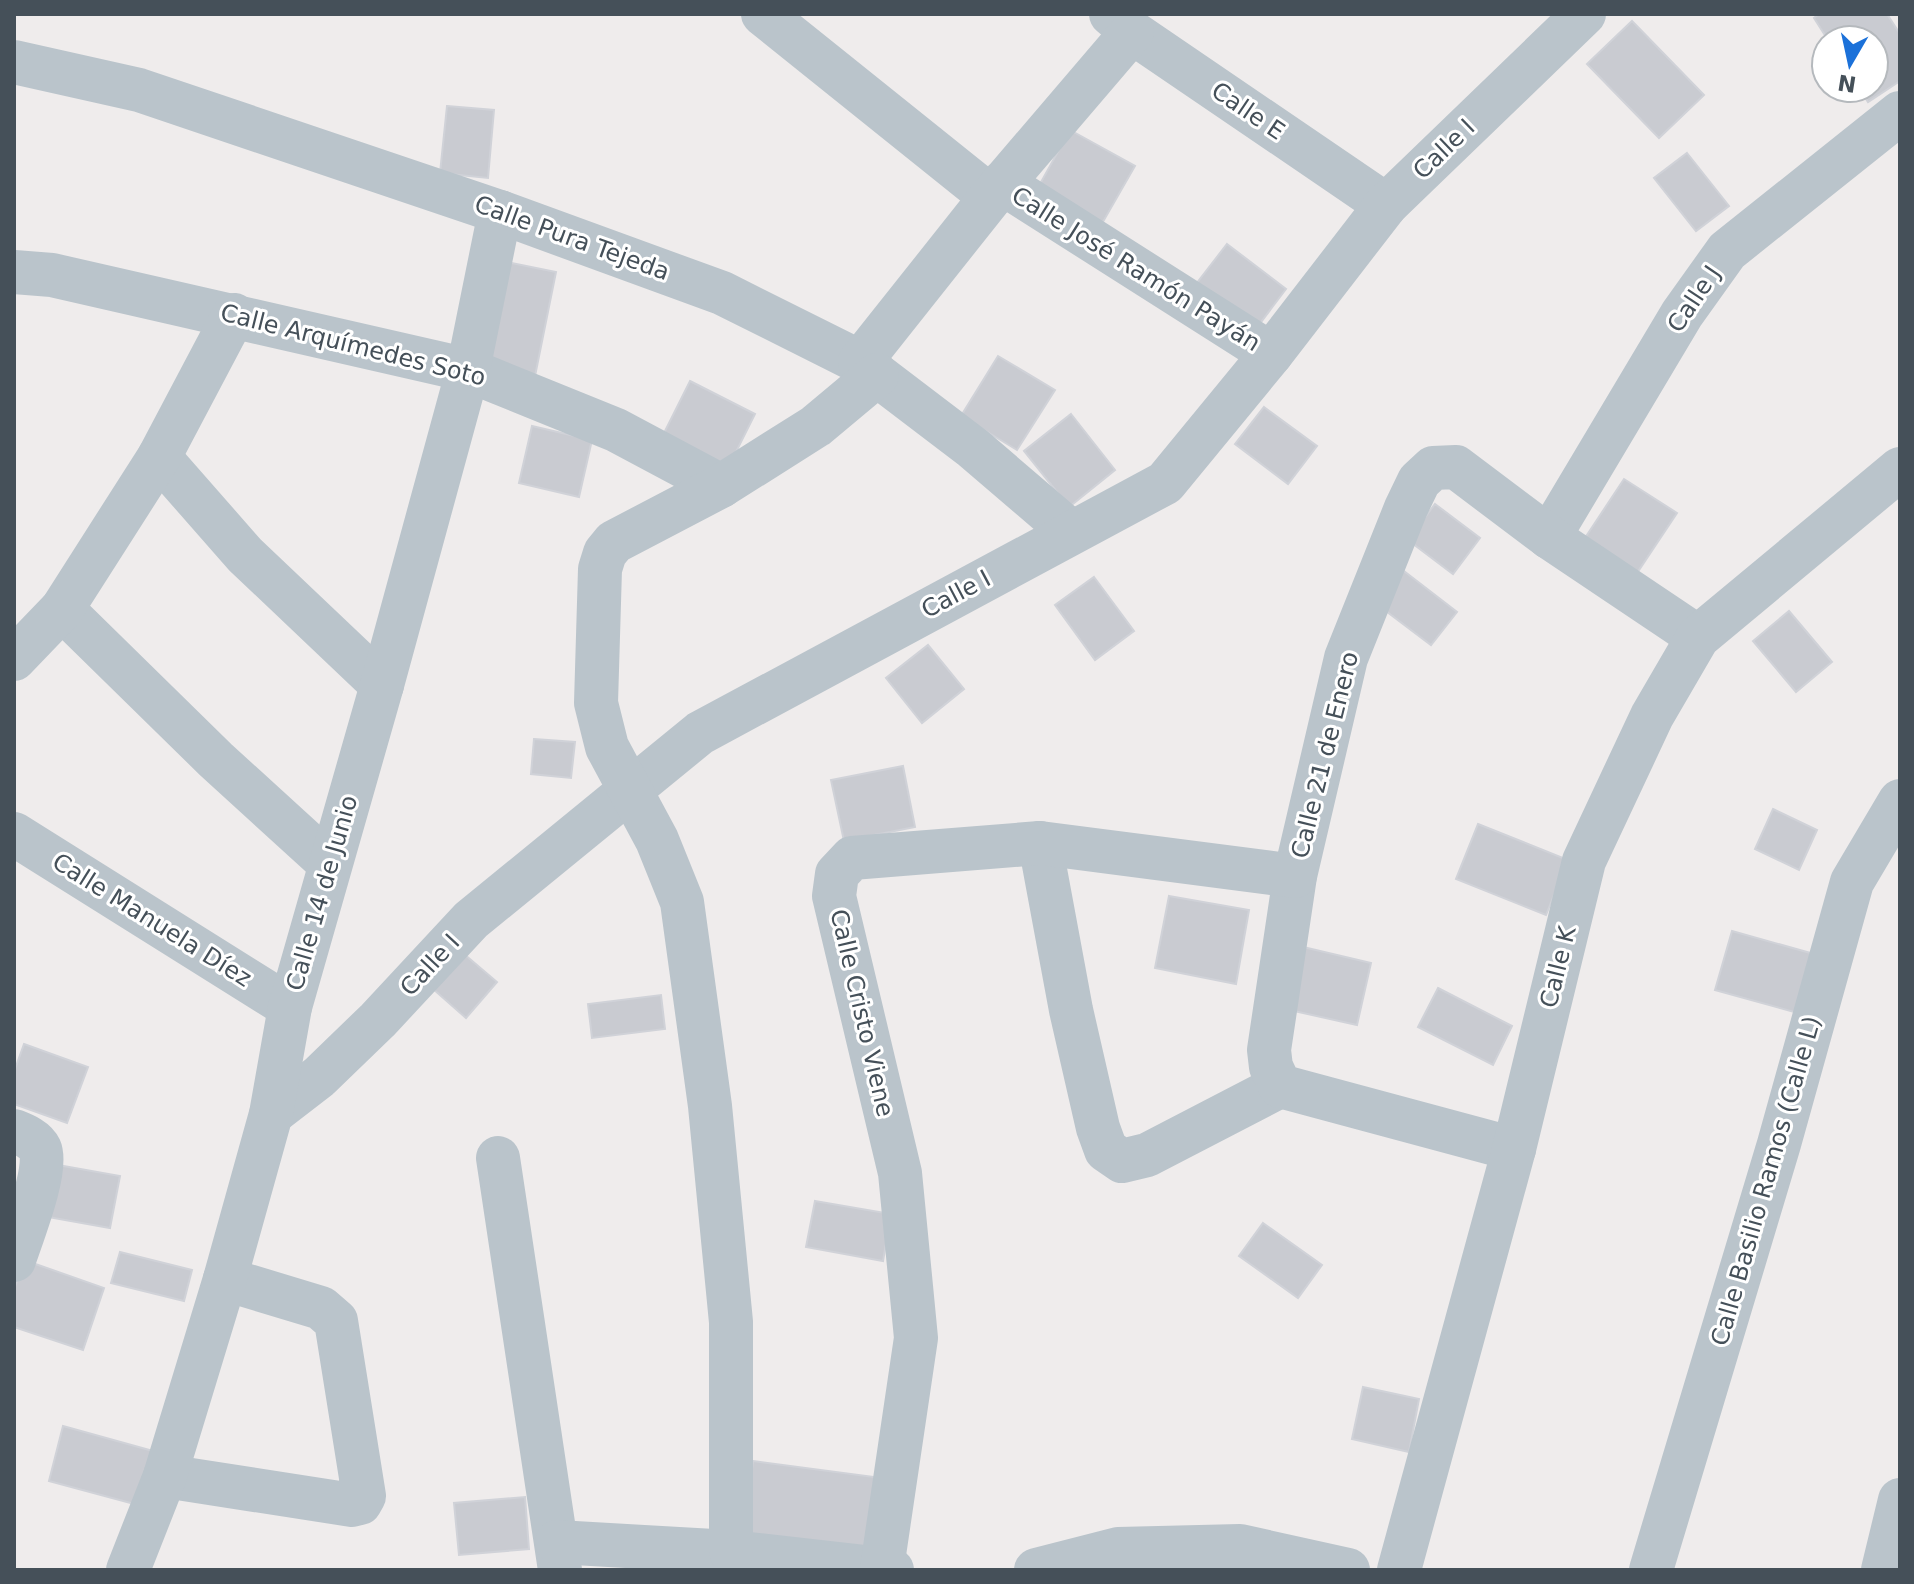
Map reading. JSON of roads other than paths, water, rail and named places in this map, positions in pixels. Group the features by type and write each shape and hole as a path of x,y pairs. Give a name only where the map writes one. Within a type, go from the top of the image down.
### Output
{"street":[{"name":"Calle José Ramón Payán","path":"763,14 996,190 1271,354"},
{"name":"Calle I","path":"271,1114 329,1068 471,920 700,733 1165,483 1271,354 1386,205 1584,14"},
{"path":"731,1552 731,1322 710,1106 682,902 657,840 607,747 596,703 600,569 605,553 614,542 721,486 816,426 869,368 996,190 1122,23"},
{"name":"Calle E","path":"1122,23 1386,205"},
{"name":"Calle Pura Tejeda","path":"14,62 139,90 500,212 722,293 869,368 973,448 1071,532"},
{"name":"Calle J","path":"1549,537 1682,314 1727,251 1900,113"},
{"name":"Calle 14 de Junio","path":"128,1570 165,1476 271,1114 290,1007 468,370 500,212"},
{"name":"Calle Arquímedes Soto","path":"14,272 52,275 468,370 616,430 721,486"},
{"path":"14,659 62,609 159,457 234,315"},
{"path":"159,457 245,555 382,685"},
{"name":"Calle 21 de Enero","path":"1280,1086 1271,1067 1269,1050 1295,876 1346,658 1419,481 1433,468 1456,467 1549,537 1698,637"},
{"name":"Calle K","path":"1399,1570 1514,1149 1584,861 1652,716 1698,637 1900,469"},
{"path":"62,609 216,760 329,863"},
{"name":"Calle Basilio Ramos (Calle L)","path":"1651,1570 1779,1144 1852,882 1900,801"},
{"name":"Calle Manuela Díez","path":"14,834 290,1007"},
{"path":"1040,843 1071,1010 1098,1128 1106,1150 1122,1161 1147,1155 1280,1086 1514,1149"},
{"name":"Calle Cristo Viene","path":"887,1569 916,1338 900,1173 834,896 837,874 852,858 1040,843 1295,876"},
{"path":"14,1131 29,1137 40,1149 42,1166 14,1260"},
{"path":"498,1158 558,1556 731,1552 887,1569"},
{"path":"165,1476 352,1505 360,1503 364,1496 336,1321 321,1308 225,1279"},
{"path":"1883,1570 1900,1500"},
{"path":"1036,1570 1118,1549 1240,1546 1348,1570"}]}
